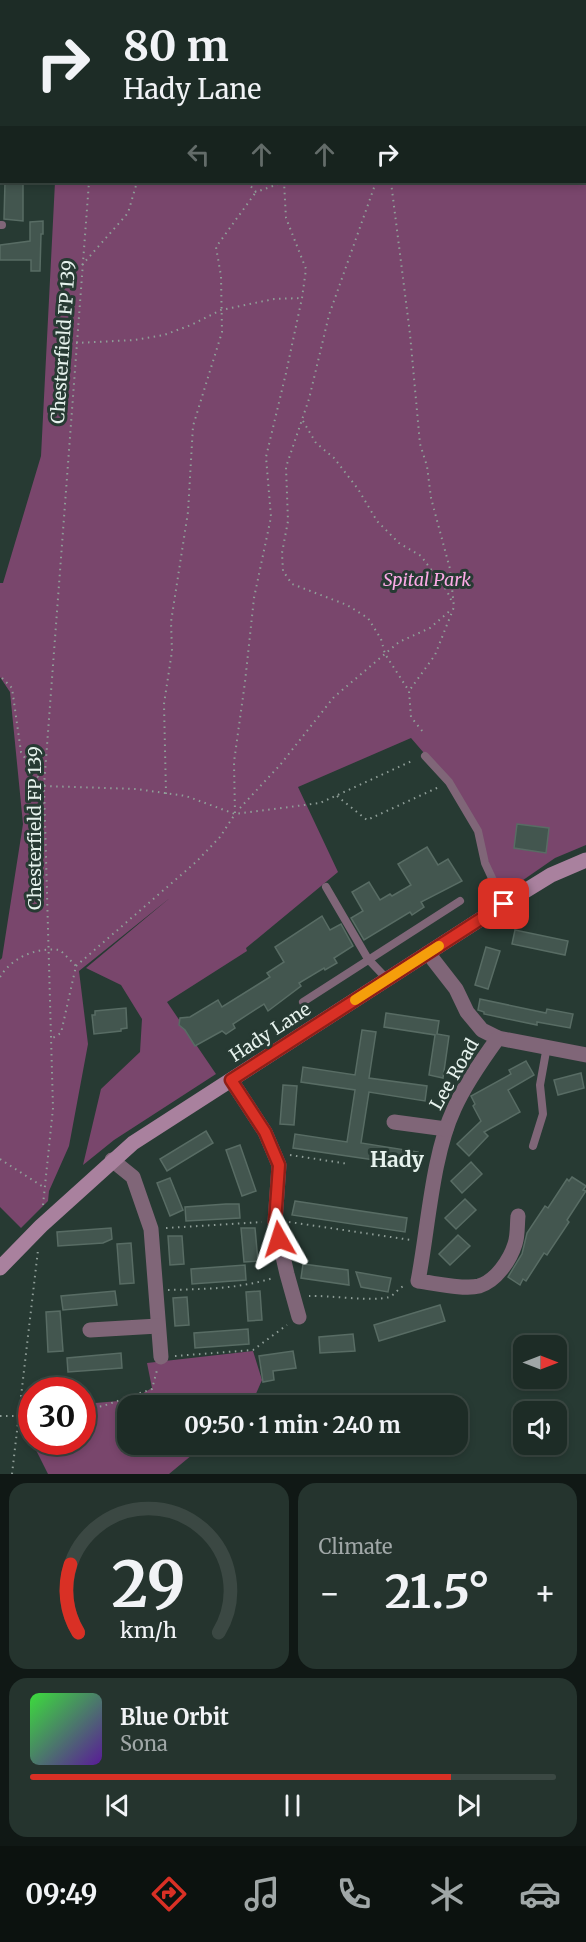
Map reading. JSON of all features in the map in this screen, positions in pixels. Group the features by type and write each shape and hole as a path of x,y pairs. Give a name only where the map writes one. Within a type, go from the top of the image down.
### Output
{"street":[{"name":"Hady Lane","path":"0,1268 41,1226 133,1143 504,904 552,875 586,860"},
{"path":"428,953 456,989 468,1012 482,1030 498,1038 586,1055"},
{"name":"Lee Road","path":"418,1281 435,1178 446,1129 454,1108 498,1038"},
{"path":"231,1080 265,1132 279,1165 275,1222 286,1274 299,1317"},
{"name":"Lee Road","path":"394,1122 446,1129"},
{"path":"112,1160 133,1177 151,1229 161,1357"},
{"path":"418,1281 456,1286 479,1286 493,1278 501,1270 515,1243 518,1216"},
{"path":"90,1330 158,1326"}],"lane":[{"path":"425,756 449,782 478,831 485,863 504,904"},
{"path":"326,887 368,959 387,979"},
{"path":"303,1002 460,901"},
{"path":"533,1146 543,1114 540,1085 547,1046"}],"path":[{"name":"Chesterfield FP 139","path":"23,1377 53,1108 44,786 89,183"},
{"path":"82,265 128,213 137,183"},
{"path":"248,183 256,192"},
{"path":"166,794 164,704 172,651 171,622 188,512 194,426 222,332 220,276 216,247 256,192 281,183"},
{"path":"51,1039 61,1032 76,966 196,862 220,837 235,814 234,762 254,598 271,517 266,457 302,298 306,269 286,218 284,183"},
{"path":"376,183 329,315 309,399 286,467 288,521 282,553 283,571 292,584 347,605 369,618 381,639 385,654 409,691 411,717 423,732"},
{"path":"391,183 410,334 420,444 428,466 431,498 450,569 454,607 435,655 409,691"},
{"path":"76,343 135,340 164,335 221,310 274,299 302,298"},
{"path":"303,419 316,443 334,458 358,489 377,521 399,543 421,556 447,591 454,607"},
{"path":"240,808 280,765 334,697 399,642 430,628 454,607"},
{"path":"2,678 12,688 21,752 44,786 136,789 186,796 235,814 320,803 425,756"},
{"path":"337,795 367,820 449,782"},
{"path":"0,977 20,956 48,948 60,950 76,966"},
{"path":"275,1153 349,1164"},
{"path":"0,1159 45,1188"},
{"path":"151,1229 288,1222 425,1243"},
{"path":"157,1290 225,1288 256,1283 286,1274"},
{"path":"293,1297 391,1296 400,1287 418,1281"},
{"path":"96,1407 152,1389 161,1357 253,1350 299,1317"},
{"path":"0,1416 18,1415"},
{"name":"Chesterfield FP 139","path":"12,1474 18,1423"}],"green space":[{"name":"Spital Park","path":"55,183 586,183 586,845 555,858 500,896 478,831 449,782 411,738 298,787 338,872 246,948 247,951 167,1002 216,1074 114,1140 83,1165 101,1089 140,1052 142,1019 121,985 86,968 171,897 79,971 88,1044 69,1146 49,1191 48,1201 21,1228 0,1207 0,960 23,824 10,692 0,677 0,583 3,583 41,456"},
{"path":"253,1351 262,1380 255,1395 140,1395 152,1388 147,1363"},
{"path":"117,1401 117,1455 192,1455 169,1474 48,1474 38,1455 96,1455 96,1403"}],"building":[{"path":"5,183 23,183 23,221 4,219"},
{"path":"43,221 40,271 31,271 31,260 0,260 0,245 30,241 30,222"},
{"path":"517,824 549,828 546,853 514,848"},
{"path":"427,847 438,865 448,859 462,881 421,902 424,907 412,915 410,912 364,940 351,918 363,911 352,892 369,882 380,900 411,885 398,864"},
{"path":"322,916 330,930 341,924 353,946 334,958 337,963 299,983 301,986 268,1011 264,1004 233,1024 235,1028 226,1034 222,1031 195,1046 179,1025 180,1018 190,1017 218,1000 222,1007 270,977 267,973 284,962 275,947"},
{"path":"515,930 568,941 565,955 512,944"},
{"path":"486,947 500,951 488,989 475,985"},
{"path":"480,999 546,1013 547,1009 573,1014 570,1028 537,1022 537,1025 484,1014 478,1010"},
{"path":"126,1008 127,1028 121,1031 94,1034 92,1015 95,1015 95,1011"},
{"path":"386,1013 439,1021 437,1034 449,1036 443,1078 429,1075 435,1035 384,1027"},
{"path":"362,1030 376,1032 369,1078 427,1086 425,1101 369,1092 361,1143 418,1152 415,1166 293,1148 295,1134 347,1142 355,1090 301,1082 303,1067 355,1075"},
{"path":"526,1061 534,1075 508,1090 520,1112 484,1132 488,1136 469,1156 457,1144 481,1121 473,1106 475,1104 471,1096 511,1074 509,1070"},
{"path":"581,1073 584,1088 558,1095 554,1080"},
{"path":"283,1085 297,1086 294,1125 280,1124"},
{"path":"206,1131 213,1143 167,1171 160,1159"},
{"path":"240,1145 256,1191 242,1196 226,1150"},
{"path":"471,1162 482,1174 462,1193 451,1181"},
{"path":"572,1177 586,1186 583,1190 586,1191 547,1255 544,1253 526,1281 523,1279 520,1285 508,1277 522,1254 527,1233 545,1206 548,1208 567,1179 569,1181"},
{"path":"170,1178 183,1210 170,1216 157,1183"},
{"path":"465,1199 476,1210 456,1229 445,1218"},
{"path":"295,1201 407,1218 405,1232 292,1215"},
{"path":"239,1204 240,1218 186,1221 185,1207"},
{"path":"111,1228 112,1239 103,1243 58,1246 57,1232"},
{"path":"241,1228 255,1228 258,1261 244,1262"},
{"path":"458,1235 470,1246 450,1265 439,1254"},
{"path":"168,1236 182,1236 184,1264 170,1265"},
{"path":"131,1243 134,1283 120,1284 117,1244"},
{"path":"303,1264 348,1270 349,1285 301,1278"},
{"path":"245,1265 246,1280 192,1284 191,1269"},
{"path":"356,1272 391,1278 388,1292 361,1287"},
{"path":"115,1291 117,1305 63,1310 61,1296"},
{"path":"260,1291 262,1320 248,1321 246,1292"},
{"path":"187,1297 189,1325 175,1326 173,1298"},
{"path":"440,1305 445,1321 379,1341 374,1325"},
{"path":"60,1311 63,1351 48,1352 46,1312"},
{"path":"248,1329 249,1344 195,1348 194,1333"},
{"path":"353,1334 355,1351 320,1353 319,1337"},
{"path":"293,1351 296,1368 273,1371 274,1380 263,1382 259,1356"},
{"path":"121,1353 122,1368 68,1372 67,1358"}],"slow traffic":[{"path":"355,1000 439,946"}],"district":[{"name":"Hady","path":"397,1159"}],"route":[{"path":"279,1239 275,1222 279,1165 265,1132 231,1080 504,904"}]}
